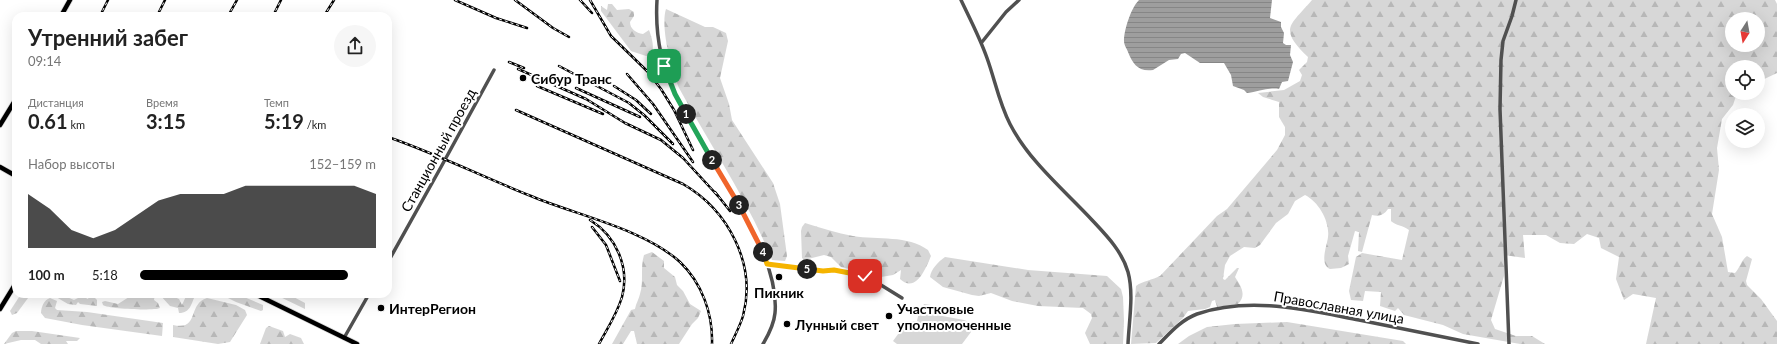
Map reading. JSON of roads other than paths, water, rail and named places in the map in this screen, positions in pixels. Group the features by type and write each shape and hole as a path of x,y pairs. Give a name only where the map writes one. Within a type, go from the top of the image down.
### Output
{"main road":[{"path":"63,12 70,0"},
{"path":"0,126 12,106"},
{"path":"1,168 12,174"},
{"path":"0,309 12,290"},
{"path":"263,298 357,344"}],"street":[{"path":"657,0 658,36 661,57 667,76 684,112 752,229 767,264 774,288 775,313 772,328 763,344"},
{"path":"961,0 982,42 1001,102 1010,124 1020,140 1040,165 1109,238 1124,261 1128,272 1131,305 1128,344"},
{"path":"982,42 1006,12 1019,0"},
{"path":"1509,344 1500,109 1500,60 1503,41 1516,0"},
{"name":"Станционный проезд","path":"392,255 442,167 494,70"},
{"path":"767,264 823,271 834,270 868,276 902,298"},
{"path":"344,338 367,298"},
{"name":"Православная улица","path":"1159,344 1180,324 1196,314 1225,308 1264,305 1295,308 1478,344"}],"railway":[{"path":"102,12 108,0"},
{"path":"159,12 165,0"},
{"path":"230,12 237,0"},
{"path":"275,12 281,0"},
{"path":"326,12 334,0"},
{"path":"455,0 496,18 527,28"},
{"path":"515,0 553,28 569,37"},
{"path":"580,0 592,13"},
{"path":"590,0 611,36 647,71 661,89 674,110 693,150"},
{"path":"509,62 524,68"},
{"path":"559,66 629,103 644,115 673,144"},
{"path":"518,69 586,99 625,123 661,140 683,158 718,196"},
{"path":"627,74 653,104 693,162"},
{"path":"537,86 603,114"},
{"path":"614,86 636,100 651,114"},
{"path":"576,88 640,117"},
{"path":"516,110 683,184 699,195 713,208 725,223 735,240 742,258 746,277 746,296 743,316 731,344"},
{"path":"392,139 531,196 629,232 648,240 665,250 688,270 700,289 711,321 712,344"},
{"path":"715,192 730,211"},
{"path":"590,220 614,243 619,253 624,275 624,286 620,303 599,344"},
{"path":"592,227 606,245 620,281"}],"place":[{"name":"Сибур Транс","path":"523,78"},
{"name":"Пикник","path":"779,277"},
{"name":"ИнтерРегион","path":"381,308"},
{"name":"Участковые уполномоченные","path":"889,316"},
{"name":"Лунный свет","path":"787,324"}]}
